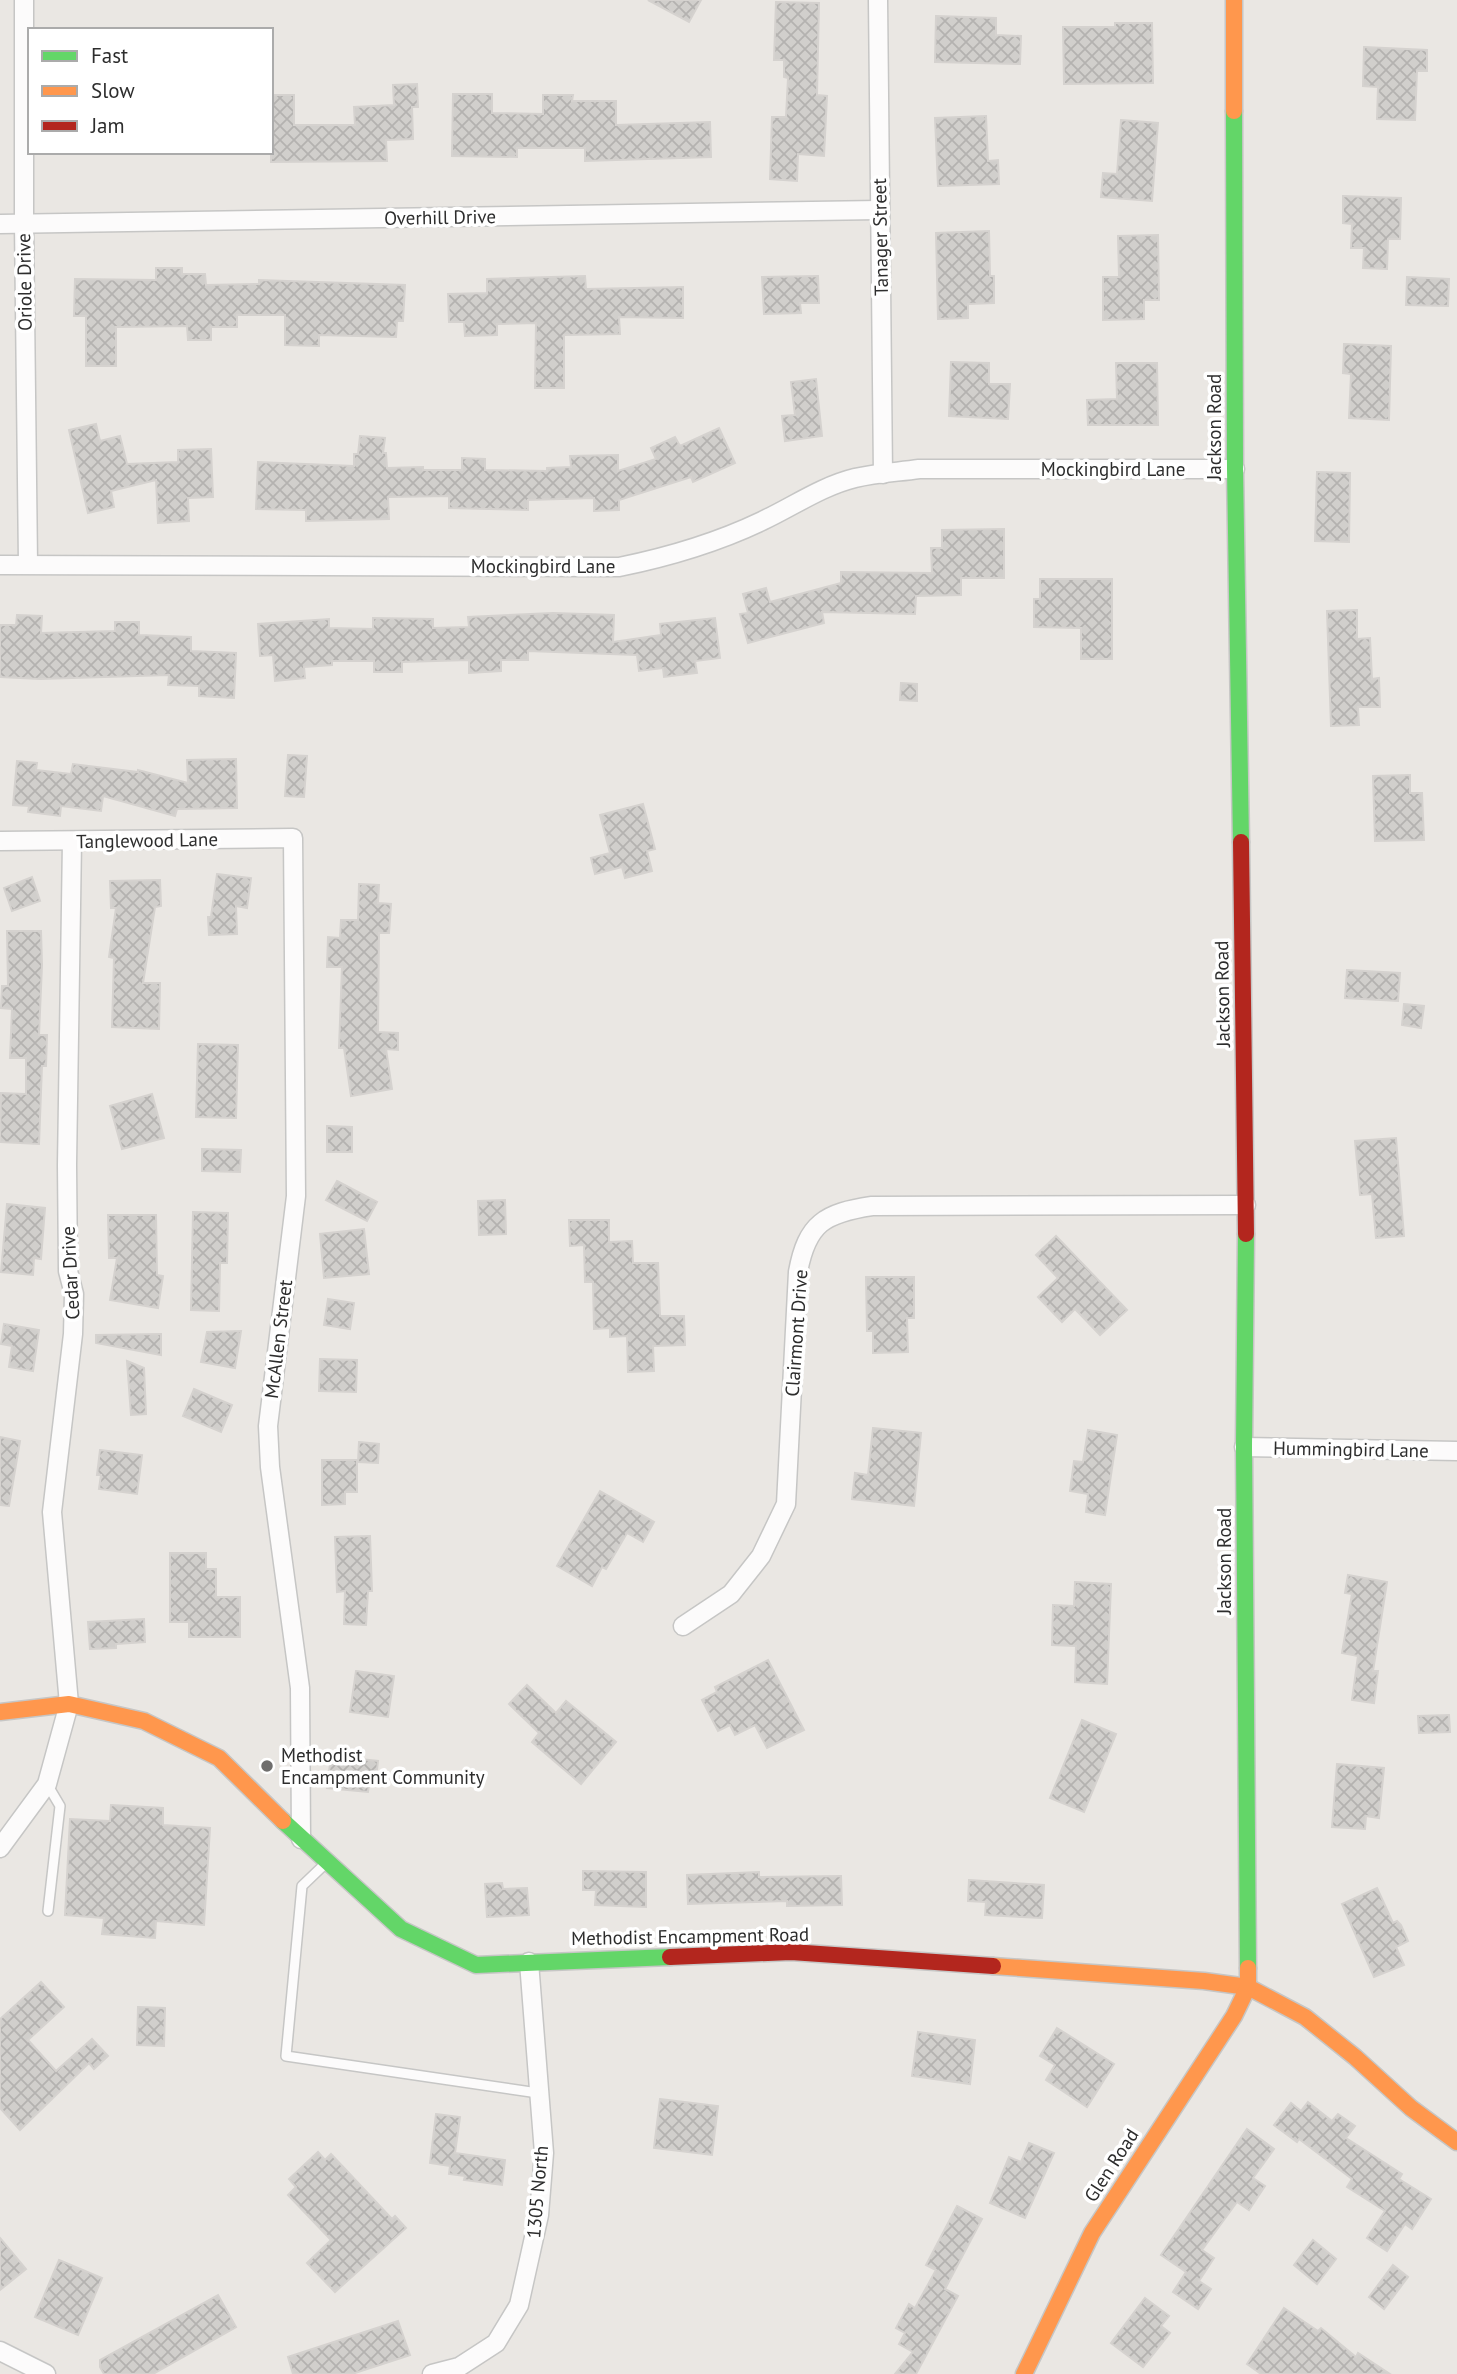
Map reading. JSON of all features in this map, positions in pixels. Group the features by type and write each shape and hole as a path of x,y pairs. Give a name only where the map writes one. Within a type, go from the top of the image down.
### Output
{"street":[{"name":"Oriole Drive","path":"24,0 27,564"},
{"name":"Tanager Street","path":"878,0 883,474"},
{"name":"Jackson Road","path":"1234,0 1236,469 1246,1205 1244,1447 1248,1987"},
{"name":"Overhill Drive","path":"0,224 879,211"},
{"name":"Mockingbird Lane","path":"0,565 619,567 668,557 761,522 852,479 883,474 919,469 1236,469"},
{"name":"Tanglewood Lane","path":"0,841 293,838"},
{"name":"McAllen Street","path":"293,838 296,1196 268,1426 270,1467 300,1688 301,1839"},
{"name":"Cedar Drive","path":"69,1704 52,1512 73,1334 74,1294 68,1270 67,1165 72,841"},
{"name":"Clairmont Drive","path":"683,1626 731,1594 770,1540 786,1504 798,1272 806,1242 822,1221 846,1210 872,1206 1246,1205"},
{"name":"Hummingbird Lane","path":"1244,1447 1457,1451"},
{"name":"Methodist Encampment Road","path":"0,1712 69,1704 145,1721 219,1758 301,1839 401,1929 476,1965 791,1952 1204,1980 1248,1987 1305,2017 1355,2057 1411,2108 1457,2142"},
{"path":"0,1848 47,1784 69,1704"},
{"name":"1305 North","path":"432,2374 459,2367 496,2343 520,2305 539,2215 544,2154 529,1962"},
{"name":"Glen Road","path":"1024,2374 1092,2233 1234,2016 1248,1987"},
{"path":"0,2351 46,2374"}],"lane":[{"path":"47,1784 60,1806 48,1911"},
{"path":"327,1862 302,1886 286,2056 538,2094"}],"building":[{"path":"648,0 701,0 689,22"},
{"path":"776,2 819,3 817,95 827,96 824,156 798,154 797,181 770,179 772,117 786,117 788,78 784,77 784,60 774,60"},
{"path":"936,16 996,18 996,35 1021,36 1020,64 935,62"},
{"path":"1115,23 1152,23 1153,83 1064,84 1063,27 1115,27"},
{"path":"1364,47 1427,50 1427,71 1417,71 1415,120 1377,119 1378,87 1363,86"},
{"path":"417,84 418,107 412,107 413,139 386,140 387,161 271,162 273,95 294,95 294,125 355,125 354,107 394,105 393,85"},
{"path":"453,94 492,94 492,113 543,114 543,95 573,95 572,101 616,101 616,125 710,122 711,157 585,161 585,148 517,148 517,157 452,156"},
{"path":"986,116 988,161 998,160 999,184 938,186 935,118"},
{"path":"1121,120 1158,123 1152,201 1101,197 1103,173 1117,174"},
{"path":"1343,196 1401,198 1400,239 1388,239 1387,269 1363,268 1364,248 1351,248 1352,224 1343,223"},
{"path":"989,231 990,276 994,276 994,303 968,304 968,318 938,319 936,233"},
{"path":"1158,235 1159,300 1144,300 1144,319 1103,320 1103,277 1119,277 1118,236"},
{"path":"156,268 182,268 182,274 205,274 206,285 259,284 259,280 405,285 403,321 397,321 396,337 319,335 319,346 285,345 285,315 237,315 237,327 211,327 211,340 188,340 187,326 116,327 116,366 86,366 86,316 74,316 75,279 156,280"},
{"path":"585,276 586,289 683,287 683,318 619,317 620,334 564,335 564,388 535,388 536,323 497,324 497,335 465,336 464,322 449,322 448,294 487,293 487,279"},
{"path":"818,276 819,303 800,303 801,313 764,314 762,277"},
{"path":"1407,277 1449,279 1448,306 1406,305"},
{"path":"1344,344 1391,346 1389,420 1349,418 1351,374 1343,373"},
{"path":"951,362 989,363 989,384 1010,384 1008,419 949,416"},
{"path":"1116,363 1157,363 1158,425 1088,425 1087,400 1117,399"},
{"path":"816,379 822,436 785,441 782,416 795,415 791,382"},
{"path":"96,424 100,441 120,436 127,464 178,462 178,450 211,449 213,497 188,498 189,521 158,523 156,480 111,491 114,507 88,513 69,430"},
{"path":"719,428 735,463 693,482 691,477 619,500 619,510 594,511 594,498 528,500 528,510 449,508 449,496 388,497 389,519 306,521 306,510 256,509 258,462 354,466 354,454 358,454 360,436 385,438 383,453 386,453 387,468 462,470 462,458 485,459 485,470 547,471 547,468 571,467 570,456 618,455 618,471 656,459 651,448 675,437 680,446"},
{"path":"1317,472 1350,473 1349,542 1315,541"},
{"path":"1004,529 1004,578 961,578 961,595 916,596 915,614 822,612 824,623 748,643 740,614 748,613 743,594 766,588 770,602 841,583 841,572 932,573 931,548 942,548 942,530"},
{"path":"1040,579 1112,579 1112,659 1081,659 1081,628 1034,627 1034,599 1040,599"},
{"path":"1357,610 1357,639 1370,638 1372,679 1379,678 1380,707 1358,707 1359,725 1331,726 1327,611"},
{"path":"553,613 614,615 613,642 661,635 660,624 715,618 720,658 695,661 697,673 664,677 663,668 639,671 637,655 528,651 528,660 501,660 501,671 469,673 469,660 402,662 402,672 374,672 374,661 332,661 332,665 304,667 305,678 275,681 273,655 260,656 258,624 329,619 329,628 373,629 373,618 433,619 433,628 469,627 468,617"},
{"path":"17,615 42,616 41,633 115,631 115,622 139,622 139,635 191,637 191,651 236,653 234,698 199,696 199,686 168,685 169,675 40,679 0,677 0,625 16,625"},
{"path":"901,683 917,684 917,701 900,700"},
{"path":"288,755 307,756 304,797 285,796"},
{"path":"236,759 237,808 177,809 175,816 103,796 101,811 61,806 60,816 28,812 29,806 13,805 17,761 37,763 36,770 71,774 73,764 138,770 188,783 187,760"},
{"path":"1410,775 1410,793 1422,793 1424,840 1375,841 1373,776"},
{"path":"643,804 655,849 647,851 652,871 625,878 622,867 595,874 591,858 610,853 600,815"},
{"path":"217,874 251,878 247,908 236,906 237,934 209,935 208,917 211,917"},
{"path":"32,877 40,901 12,911 4,888"},
{"path":"160,880 161,906 155,907 143,983 160,983 159,1029 112,1027 114,958 109,957 116,908 111,908 110,881"},
{"path":"359,884 379,885 378,903 391,904 389,933 379,933 378,1032 398,1033 398,1050 386,1049 392,1089 351,1096 344,1048 339,1048 342,967 327,967 328,937 340,938 341,920 358,920"},
{"path":"7,931 41,931 39,1035 47,1035 46,1066 42,1066 39,1144 0,1142 1,1093 26,1094 26,1058 10,1058 12,1009 1,1008 2,986 8,986"},
{"path":"1347,970 1400,973 1398,1001 1345,998"},
{"path":"1404,1004 1424,1006 1421,1028 1402,1025"},
{"path":"198,1044 238,1045 236,1118 196,1117"},
{"path":"152,1094 164,1138 122,1149 110,1106"},
{"path":"327,1126 352,1127 352,1152 327,1152"},
{"path":"1396,1138 1404,1236 1376,1238 1372,1194 1360,1195 1355,1141"},
{"path":"202,1149 241,1150 240,1172 202,1171"},
{"path":"337,1181 377,1202 367,1221 326,1200"},
{"path":"505,1200 506,1234 479,1235 478,1201"},
{"path":"7,1204 45,1208 41,1259 34,1258 33,1275 1,1272"},
{"path":"193,1212 228,1213 227,1263 220,1263 219,1311 191,1310"},
{"path":"108,1215 156,1215 157,1275 163,1276 158,1308 110,1300 117,1258 109,1258"},
{"path":"569,1220 609,1220 609,1242 632,1241 633,1263 658,1263 660,1316 684,1316 685,1345 653,1346 654,1371 628,1372 627,1336 610,1337 610,1328 594,1329 593,1282 585,1282 584,1245 570,1246"},
{"path":"364,1229 369,1274 324,1278 320,1234"},
{"path":"1056,1236 1127,1310 1100,1335 1075,1309 1062,1322 1038,1297 1058,1278 1036,1255"},
{"path":"866,1277 914,1277 914,1318 907,1318 908,1352 873,1353 873,1331 867,1331"},
{"path":"328,1299 354,1303 350,1329 324,1325"},
{"path":"4,1324 39,1330 33,1371 9,1367 12,1346 1,1344"},
{"path":"241,1331 235,1368 201,1362 207,1332"},
{"path":"161,1334 161,1355 96,1343 96,1335"},
{"path":"320,1359 357,1360 356,1392 319,1391"},
{"path":"127,1361 144,1368 146,1414 131,1415"},
{"path":"194,1389 232,1405 221,1432 183,1416"},
{"path":"873,1428 921,1433 914,1506 852,1499 855,1473 868,1475"},
{"path":"1088,1430 1117,1435 1105,1515 1086,1512 1088,1494 1070,1491 1074,1461 1083,1462"},
{"path":"0,1437 20,1441 9,1506 0,1505"},
{"path":"359,1442 379,1444 378,1463 358,1462"},
{"path":"100,1450 142,1455 137,1494 99,1489 101,1475 97,1475"},
{"path":"322,1460 357,1460 357,1492 345,1492 345,1504 322,1505"},
{"path":"600,1491 654,1522 643,1542 627,1533 606,1569 602,1567 592,1586 557,1566"},
{"path":"370,1536 372,1591 368,1591 366,1625 344,1624 345,1591 337,1592 335,1537"},
{"path":"170,1553 206,1553 206,1569 216,1569 216,1597 240,1597 240,1637 189,1637 189,1622 170,1622"},
{"path":"1348,1575 1387,1582 1373,1671 1378,1671 1374,1703 1352,1700 1358,1656 1342,1653 1352,1594 1345,1593"},
{"path":"1075,1582 1111,1584 1107,1684 1075,1682 1076,1646 1052,1645 1053,1605 1074,1606"},
{"path":"144,1619 145,1642 116,1644 116,1648 90,1649 88,1622"},
{"path":"768,1660 804,1730 767,1748 755,1725 735,1735 730,1725 718,1731 702,1700 717,1692 715,1687"},
{"path":"356,1671 394,1676 388,1717 350,1712"},
{"path":"527,1685 556,1713 566,1701 616,1742 581,1784 532,1742 539,1733 509,1704"},
{"path":"1449,1715 1450,1732 1419,1733 1418,1716"},
{"path":"1082,1720 1116,1734 1084,1812 1050,1798"},
{"path":"331,1756 378,1761 376,1779 370,1778 368,1792 327,1788"},
{"path":"1337,1764 1384,1768 1379,1818 1366,1816 1365,1829 1332,1827"},
{"path":"111,1805 163,1808 163,1825 210,1828 204,1925 156,1921 155,1938 102,1934 104,1918 65,1915 70,1819 110,1821"},
{"path":"583,1871 646,1872 646,1907 595,1905 596,1890 583,1890"},
{"path":"759,1872 759,1877 841,1876 842,1905 787,1906 787,1901 688,1904 687,1875"},
{"path":"969,1880 1044,1885 1042,1918 985,1915 986,1902 968,1901"},
{"path":"502,1883 503,1889 527,1888 529,1915 487,1917 485,1884"},
{"path":"1377,1888 1393,1923 1397,1921 1401,1925 1408,1941 1396,1947 1404,1965 1374,1977 1342,1904"},
{"path":"41,1982 64,2007 28,2040 56,2071 92,2039 108,2056 94,2069 89,2063 20,2130 0,2108 0,2019"},
{"path":"138,2007 165,2008 164,2046 137,2045"},
{"path":"1057,2028 1114,2064 1087,2107 1046,2080 1055,2065 1040,2056"},
{"path":"918,2032 975,2040 970,2084 912,2076"},
{"path":"660,2099 718,2106 712,2155 654,2148"},
{"path":"1308,2102 1332,2121 1338,2114 1355,2126 1346,2138 1402,2174 1399,2179 1431,2199 1412,2229 1405,2224 1387,2251 1367,2238 1385,2211 1347,2187 1352,2179 1299,2139 1297,2142 1274,2125 1291,2103 1301,2111"},
{"path":"436,2114 460,2117 455,2153 505,2160 502,2185 464,2180 465,2176 449,2174 450,2166 430,2163"},
{"path":"1247,2129 1274,2149 1253,2178 1265,2186 1249,2210 1237,2202 1202,2250 1214,2258 1199,2281 1211,2289 1198,2309 1173,2292 1186,2272 1161,2255"},
{"path":"1029,2143 1054,2153 1025,2218 990,2203 1009,2157 1021,2162"},
{"path":"318,2152 325,2160 331,2154 392,2219 395,2216 406,2228 335,2292 307,2263 331,2240 288,2195 296,2187 289,2179"},
{"path":"957,2206 982,2219 945,2289 958,2296 916,2374 895,2374 913,2352 899,2344 905,2333 896,2328 909,2304 915,2308 936,2270 926,2265"},
{"path":"0,2238 26,2269 0,2290"},
{"path":"1313,2240 1336,2259 1317,2284 1294,2265"},
{"path":"59,2260 102,2278 78,2335 35,2317"},
{"path":"1393,2265 1408,2277 1384,2309 1369,2297"},
{"path":"218,2295 236,2327 153,2374 104,2374 100,2360"},
{"path":"1145,2298 1169,2316 1161,2326 1170,2333 1143,2367 1111,2343"},
{"path":"1284,2308 1318,2331 1321,2328 1356,2357 1358,2353 1390,2374 1261,2374 1247,2364"},
{"path":"398,2321 410,2355 352,2374 293,2374 288,2357"}],"traffic: fast":[{"path":"1234,111 1235,469 1241,842"},
{"path":"1246,1234 1244,1447 1248,1968"},
{"path":"283,1821 401,1929 476,1965 670,1957"}],"traffic: slow":[{"path":"1234,0 1234,111"},
{"path":"0,1712 69,1704 144,1721 219,1758 283,1821"},
{"path":"993,1966 1204,1981 1248,1987 1305,2017 1355,2057 1411,2108 1457,2142"},
{"path":"1024,2374 1092,2233 1234,2016 1248,1987 1248,1968"}],"traffic: jam":[{"path":"1241,842 1246,1234"},
{"path":"670,1957 791,1952 993,1966"}],"place":[{"name":"Methodist Encampment Community","path":"267,1766"}]}
